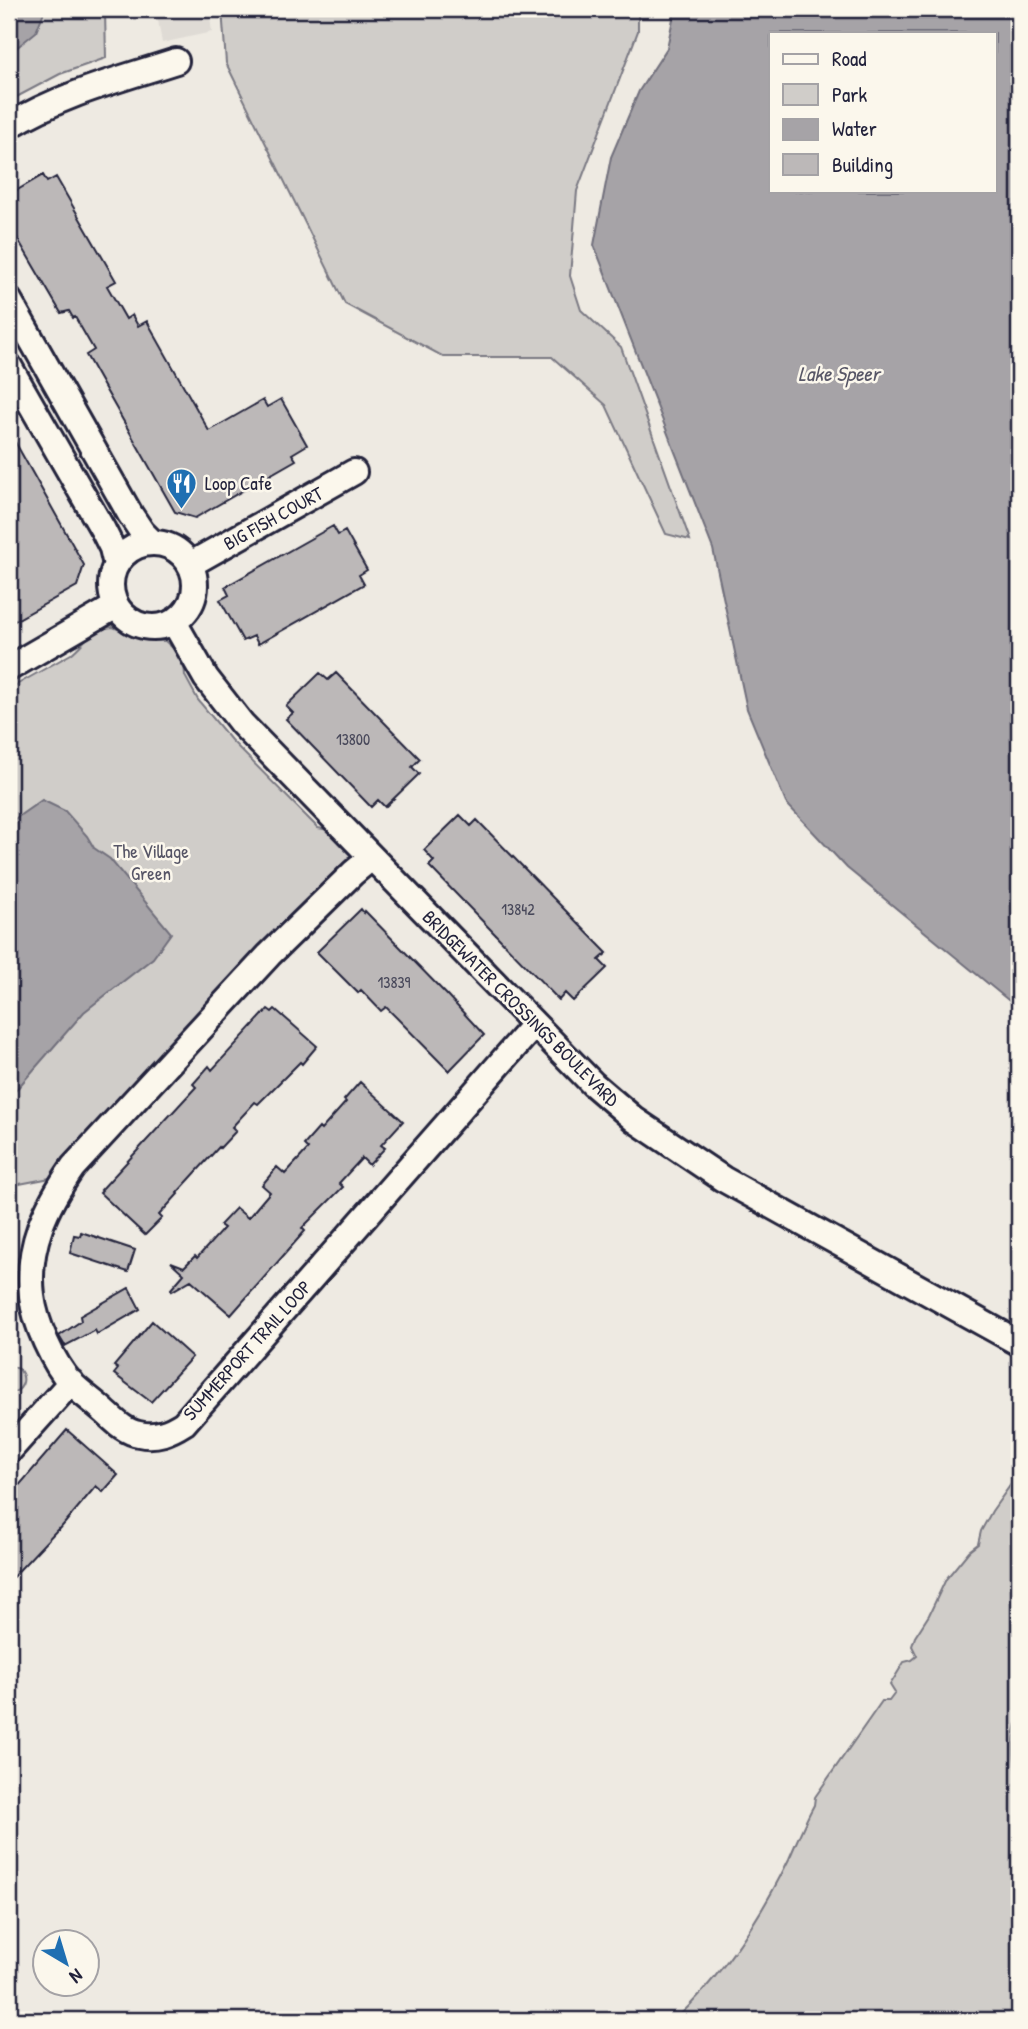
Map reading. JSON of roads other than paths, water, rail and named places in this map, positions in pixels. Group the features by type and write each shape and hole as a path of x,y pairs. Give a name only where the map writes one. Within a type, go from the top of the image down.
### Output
{"street":[{"path":"9,126 36,110 93,86 176,61"},
{"path":"9,300 130,514 152,542"},
{"path":"9,366 103,530 112,548 116,565"},
{"name":"BIG FISH COURT","path":"191,564 354,472"},
{"path":"152,542 164,544 184,555 191,564 196,586 194,596 183,616 174,622 164,626 142,626 132,622 116,607 111,586 112,575 116,565 131,549 152,542"},
{"path":"9,668 116,607"},
{"name":"BRIDGEWATER CROSSINGS BOULEVARD","path":"174,622 206,678 242,724 534,1026 593,1084 635,1120 723,1179 1019,1343"},
{"name":"SUMMERPORT TRAIL LOOP","path":"371,858 269,955 74,1167 55,1192 42,1218 35,1245 32,1297 50,1349 71,1382 121,1426 137,1434 154,1436 168,1433 184,1423 534,1026"},
{"path":"9,1451 71,1382"}],"water":[{"path":"9,9 45,9 36,32 9,54"},
{"name":"Lake Speer","path":"675,9 1019,9 1019,1009 847,868 786,803 747,709 713,549 594,245 611,157 639,91 667,48"},
{"path":"42,800 65,811 94,848 110,859 171,933 153,958 84,1012 9,1098 9,823"}],"place":[{"name":"Loop Cafe","path":"182,510"}],"park label":[{"name":"The Village Green","path":"151,862"}]}
